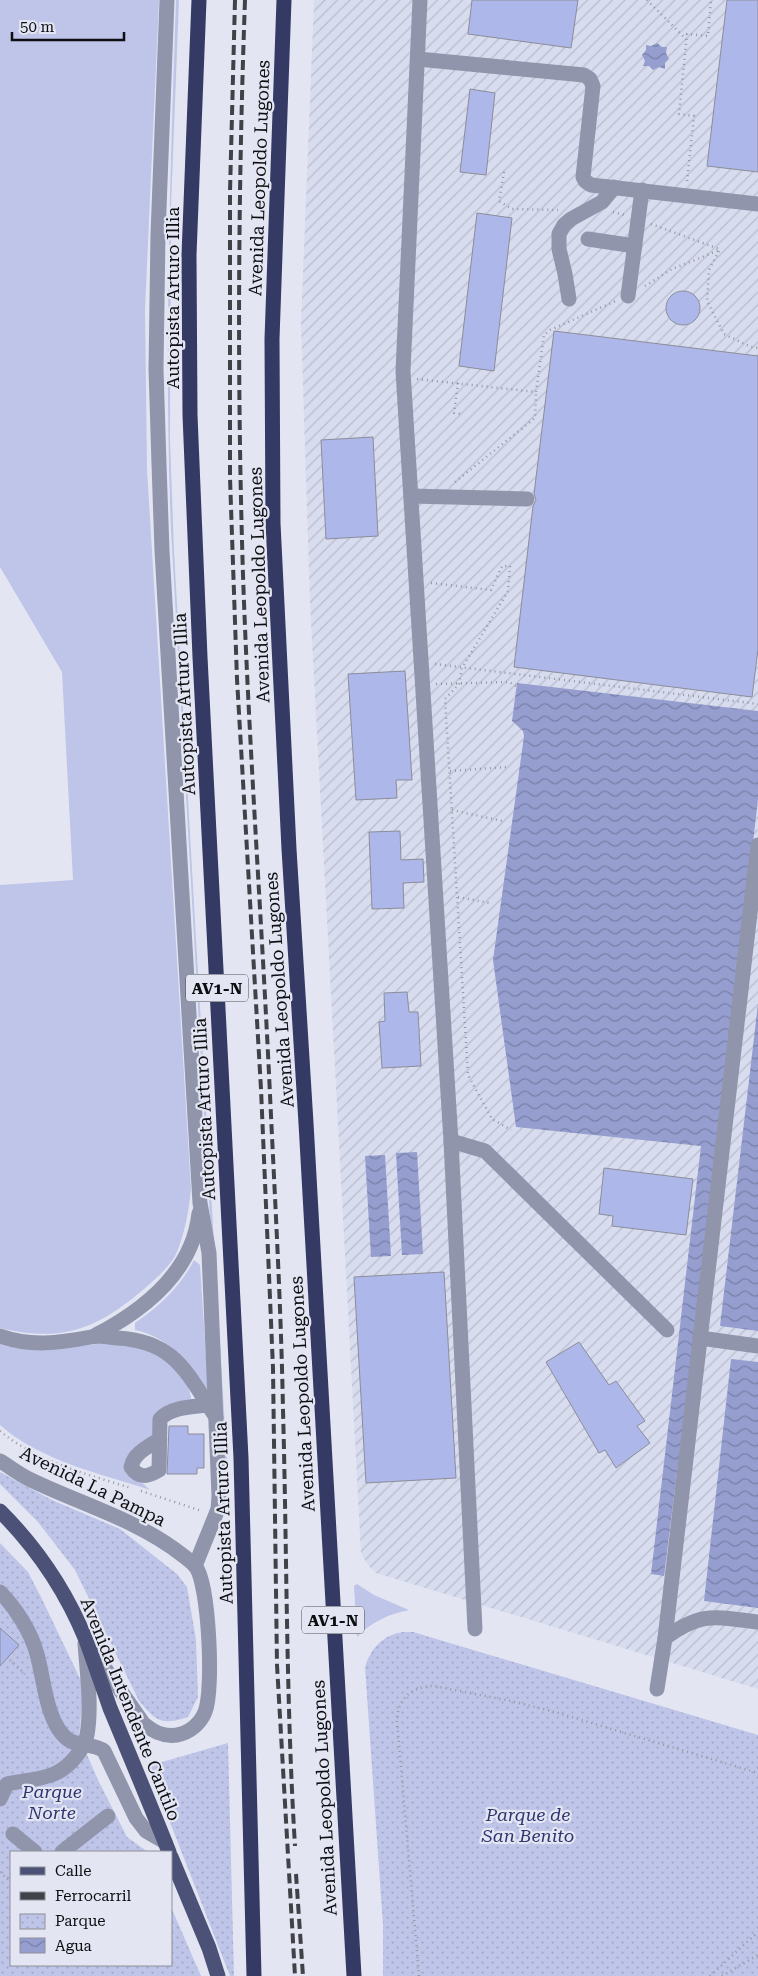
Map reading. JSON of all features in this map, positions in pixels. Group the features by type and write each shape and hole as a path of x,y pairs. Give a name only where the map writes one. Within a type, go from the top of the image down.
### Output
{"highway":[{"name":"Autopista Arturo Illia","path":"199,0 189,255 190,415 200,657 241,1458 254,1976"},
{"name":"Avenida Leopoldo Lugones","path":"284,0 272,339 273,523 289,849 354,1976"}],"main road":[{"name":"Avenida Intendente Cantilo","path":"2,1515 25,1538 52,1573 70,1606 85,1639 167,1847"},
{"path":"172,1859 209,1948 218,1976"}],"street":[{"path":"85,1639 143,1724 152,1732 167,1736 182,1734 196,1726 204,1714 209,1699 210,1676 209,1639 201,1579 195,1566 215,1516 219,1496 209,1253 200,1203 162,551 156,370 158,235 167,0"},
{"path":"420,0 404,377 451,1140 475,1629"},
{"path":"418,59 584,75 590,78 593,86 583,176 585,181 591,185 758,204"},
{"path":"568,299 559,249 559,234 564,225 571,219 602,202 614,187"},
{"path":"628,296 642,190"},
{"path":"588,239 635,246"},
{"path":"411,496 527,499"},
{"path":"657,1689 665,1638 758,845"},
{"path":"451,1140 485,1151 667,1330"},
{"path":"95,1336 135,1312 162,1288 174,1274 189,1250 197,1226 200,1203"},
{"path":"0,1336 32,1344 52,1344 95,1336 135,1338 161,1348 183,1368 217,1419"},
{"path":"700,1338 758,1346"},
{"path":"160,1439 160,1419 167,1413 208,1405"},
{"name":"Avenida La Pampa","path":"0,1461 28,1478 125,1520 168,1544 195,1566"},
{"path":"0,1592 24,1624 37,1652 46,1695 54,1718 66,1738 83,1745 94,1745 104,1751 128,1751"},
{"path":"665,1638 688,1623 712,1617 758,1622"},
{"path":"0,1799 7,1784 56,1774 69,1764 83,1745 87,1736 88,1695 85,1639"},
{"path":"104,1751 136,1818 146,1831 167,1847"},
{"path":"63,1851 108,1816"},
{"path":"13,1834 34,1851"}],"path":[{"path":"647,0 686,39"},
{"path":"686,195 694,116 679,114 686,39 687,34 708,36 711,0"},
{"path":"437,496 535,418 536,392 544,335 550,330 628,296 672,269 720,250 710,270 707,301 724,334 750,347 758,348"},
{"path":"404,377 536,392"},
{"path":"458,383 454,413 461,414"},
{"path":"416,582 491,590 502,566 510,566 508,591 462,668 459,684 445,698 468,1076 492,1120 511,1130"},
{"path":"421,663 758,704"},
{"path":"423,685 509,682 516,686"},
{"path":"450,771 507,767"},
{"path":"452,810 502,821"},
{"path":"458,897 490,903"},
{"path":"0,1431 32,1452 72,1469 215,1516"},
{"path":"419,1976 397,1721 400,1702 411,1692 422,1687 434,1686 512,1700 758,1773"},
{"path":"0,1872 10,1881"},
{"path":"710,1976 758,1932"},
{"path":"722,1976 758,1955"}],"shaded area":[{"path":"314,0 758,0 758,1689 376,1573 367,1564 361,1553 310,603 301,323"}],"green space":[{"path":"0,0 159,0 145,309 147,469 191,1189 186,1221 177,1252 158,1277 127,1303 94,1323 60,1333 42,1334 0,1328 0,885 73,880 62,672 0,567"},
{"path":"176,0 179,0 171,206 170,439 174,551 230,1512 227,1511 223,1449 171,530 168,331 170,199"},
{"path":"194,1260 200,1265 208,1388 204,1388 192,1368 176,1351 157,1338 135,1330 135,1323 169,1295 183,1279"},
{"path":"0,1344 19,1348 39,1349 124,1344 142,1347 158,1354 178,1373 190,1393 191,1402 171,1405 155,1438 128,1470 150,1490 71,1465 52,1457 16,1437 0,1425"},
{"path":"0,1472 52,1500 120,1529 177,1574 187,1587 196,1640 198,1697 188,1717 171,1721 160,1720 150,1713 139,1701 75,1570 38,1522 0,1484"},
{"name":"Parque Norte","path":"0,1543 28,1572 84,1687 79,1736 98,1780 127,1837 147,1851 10,1851 10,1966 172,1966 172,1909 201,1976 0,1976"},
{"path":"357,1584 374,1595 409,1610 381,1619 357,1637 354,1586"},
{"name":"Parque de San Benito","path":"403,1632 413,1632 758,1735 758,1976 383,1976 383,1925 365,1667 374,1648 389,1636"},
{"path":"228,1743 234,1976 230,1976 148,1766"}],"water":[{"path":"657,43 662,47 667,47 666,53 669,59 665,63 665,69 659,67 653,70 649,66 643,66 645,61 642,55 646,50 646,45 651,46"},
{"path":"517,683 758,711 758,799 718,1148 664,1576 651,1574 701,1146 516,1127 493,960 524,736 523,731 512,721"},
{"path":"758,1004 758,1331 720,1326"},
{"path":"417,1152 423,1254 402,1255 396,1153"},
{"path":"385,1155 391,1256 371,1257 365,1156"},
{"path":"731,1359 758,1362 758,1608 704,1601"}],"building":[{"path":"472,0 578,0 571,48 468,34"},
{"path":"727,0 758,0 758,172 707,166"},
{"path":"470,89 495,93 486,175 460,172"},
{"path":"477,213 512,218 494,371 459,366"},
{"path":"683,291 690,292 695,296 699,301 699,315 695,320 690,324 683,325 676,324 671,320 667,315 666,308 667,301 671,296 676,292"},
{"path":"554,331 758,356 758,649 752,697 514,667 533,506 536,500 534,494"},
{"path":"373,437 378,536 326,539 321,440"},
{"path":"405,671 412,780 396,780 397,798 356,800 348,674"},
{"path":"400,831 401,860 423,859 424,882 403,883 404,908 372,909 369,832"},
{"path":"407,992 409,1012 418,1012 421,1066 382,1068 379,1022 385,1021 384,993"},
{"path":"604,1168 693,1179 686,1235 612,1226 613,1216 599,1214"},
{"path":"444,1272 456,1478 366,1483 354,1277"},
{"path":"579,1342 609,1385 616,1381 645,1421 637,1426 650,1443 616,1468 605,1450 599,1453 546,1362"},
{"path":"169,1426 188,1426 188,1434 204,1434 204,1468 197,1468 197,1474 167,1474"},
{"path":"0,1628 19,1645 0,1666"}],"railway":[{"path":"235,0 230,192 230,478 237,679 261,1089 273,1368 277,1665 295,1976"},
{"path":"245,0 239,288 243,575 279,1292 288,1683 295,1846"},
{"path":"296,1874 303,1976"}]}
